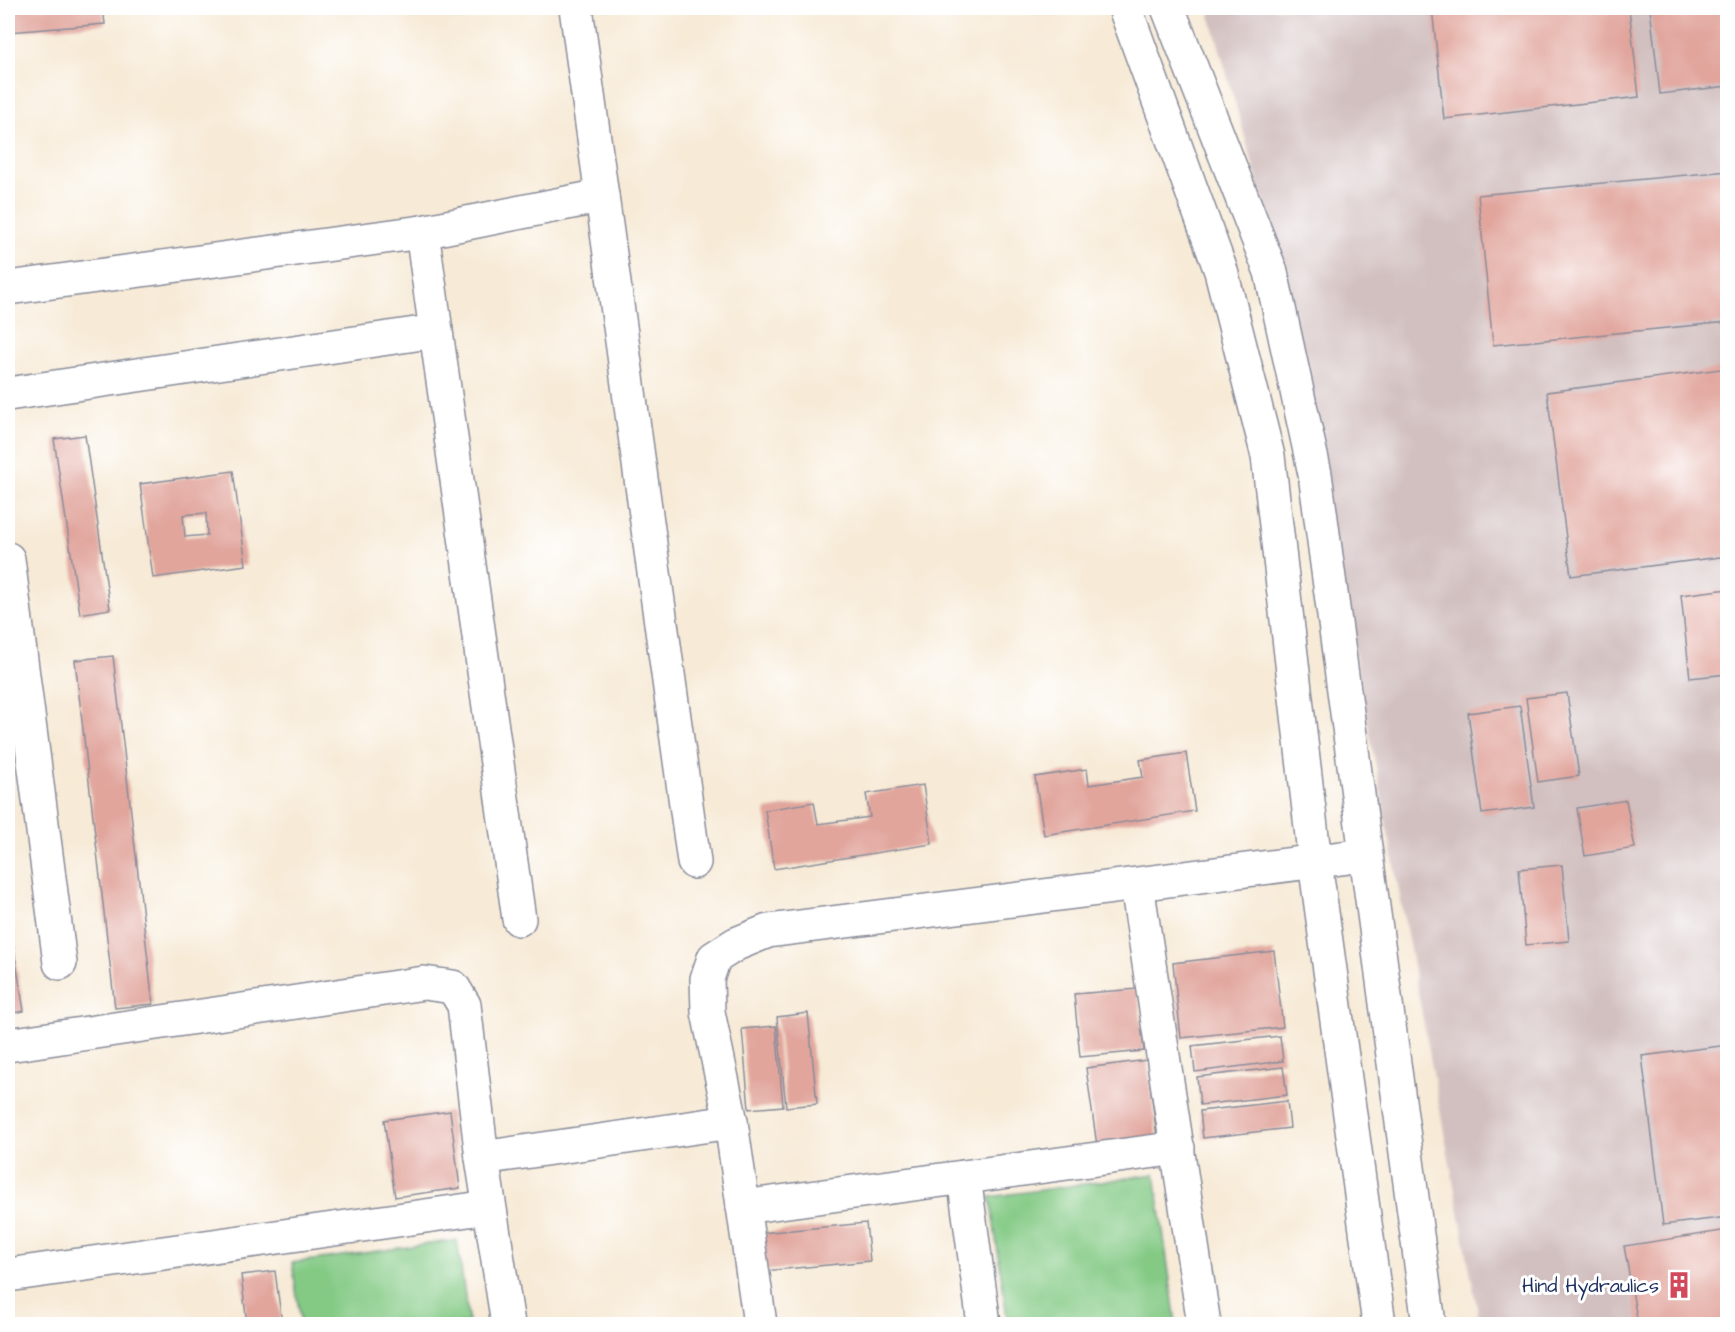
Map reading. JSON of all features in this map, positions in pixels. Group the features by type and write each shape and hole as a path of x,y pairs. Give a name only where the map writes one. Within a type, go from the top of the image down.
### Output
{"street":[{"path":"576,8 694,862"},
{"path":"1125,8 1221,271 1269,456 1315,862 1379,1324"},
{"path":"1168,8 1271,272 1315,474 1429,1324"},
{"path":"8,288 422,232 602,196"},
{"path":"422,232 519,919"},
{"path":"8,394 436,331"},
{"path":"8,559 60,963"},
{"path":"760,1324 731,1122 708,1012 707,979 714,958 736,944 768,931 1365,855"},
{"path":"1137,885 1204,1324"},
{"path":"8,1045 424,983 453,987 464,1005 482,1158 508,1324"},
{"path":"482,1158 731,1122"},
{"path":"743,1207 1178,1148"},
{"path":"964,1177 984,1324"},
{"path":"8,1275 489,1207"}],"shaded area":[{"path":"1208,8 1727,8 1727,1324 1480,1324 1283,270"}],"green space":[{"path":"1155,1174 1176,1323 1008,1324 990,1197"},
{"path":"457,1240 469,1324 301,1324 292,1263"}],"building":[{"path":"8,8 103,8 105,24 9,32"},
{"path":"1432,8 1629,8 1639,97 1444,119"},
{"path":"1650,8 1728,8 1728,86 1660,94"},
{"path":"1728,171 1728,322 1493,345 1478,195"},
{"path":"1728,368 1728,556 1571,576 1547,392"},
{"path":"85,435 110,609 80,614 54,439"},
{"path":"233,471 246,565 153,578 140,484","holes":["206,513 207,535 185,537 183,515"]},
{"path":"1728,589 1728,674 1690,678 1681,595"},
{"path":"113,656 153,1004 115,1008 75,660"},
{"path":"1567,693 1579,776 1538,782 1526,698"},
{"path":"1520,706 1534,807 1482,814 1468,713"},
{"path":"1186,753 1195,811 1044,835 1035,777 1087,769 1089,785 1143,777 1140,760"},
{"path":"923,785 932,844 774,869 765,810 814,802 818,824 870,817 866,794"},
{"path":"1626,800 1635,848 1585,856 1577,808"},
{"path":"1562,865 1569,941 1526,945 1519,869"},
{"path":"8,913 24,1011 8,1014"},
{"path":"1274,951 1283,1027 1181,1038 1173,963"},
{"path":"1138,989 1144,1051 1080,1057 1074,994"},
{"path":"808,1013 817,1104 786,1107 777,1017"},
{"path":"776,1026 783,1106 749,1109 742,1029"},
{"path":"1280,1036 1283,1061 1195,1072 1192,1046"},
{"path":"1728,1045 1728,1217 1663,1225 1642,1056"},
{"path":"1147,1060 1158,1145 1098,1153 1086,1068"},
{"path":"1283,1067 1287,1095 1200,1105 1197,1077"},
{"path":"1287,1101 1290,1128 1203,1138 1200,1111"},
{"path":"450,1111 460,1188 395,1197 384,1120"},
{"path":"866,1223 870,1261 764,1271 761,1233"},
{"path":"8,1228 14,1266 8,1267"},
{"name":"Hind Hydraulics","path":"1728,1230 1728,1324 1638,1324 1624,1246"},
{"path":"275,1271 282,1324 247,1324 241,1275"}],"place":[{"name":"Hind Hydraulics","path":"1679,1285"}]}
